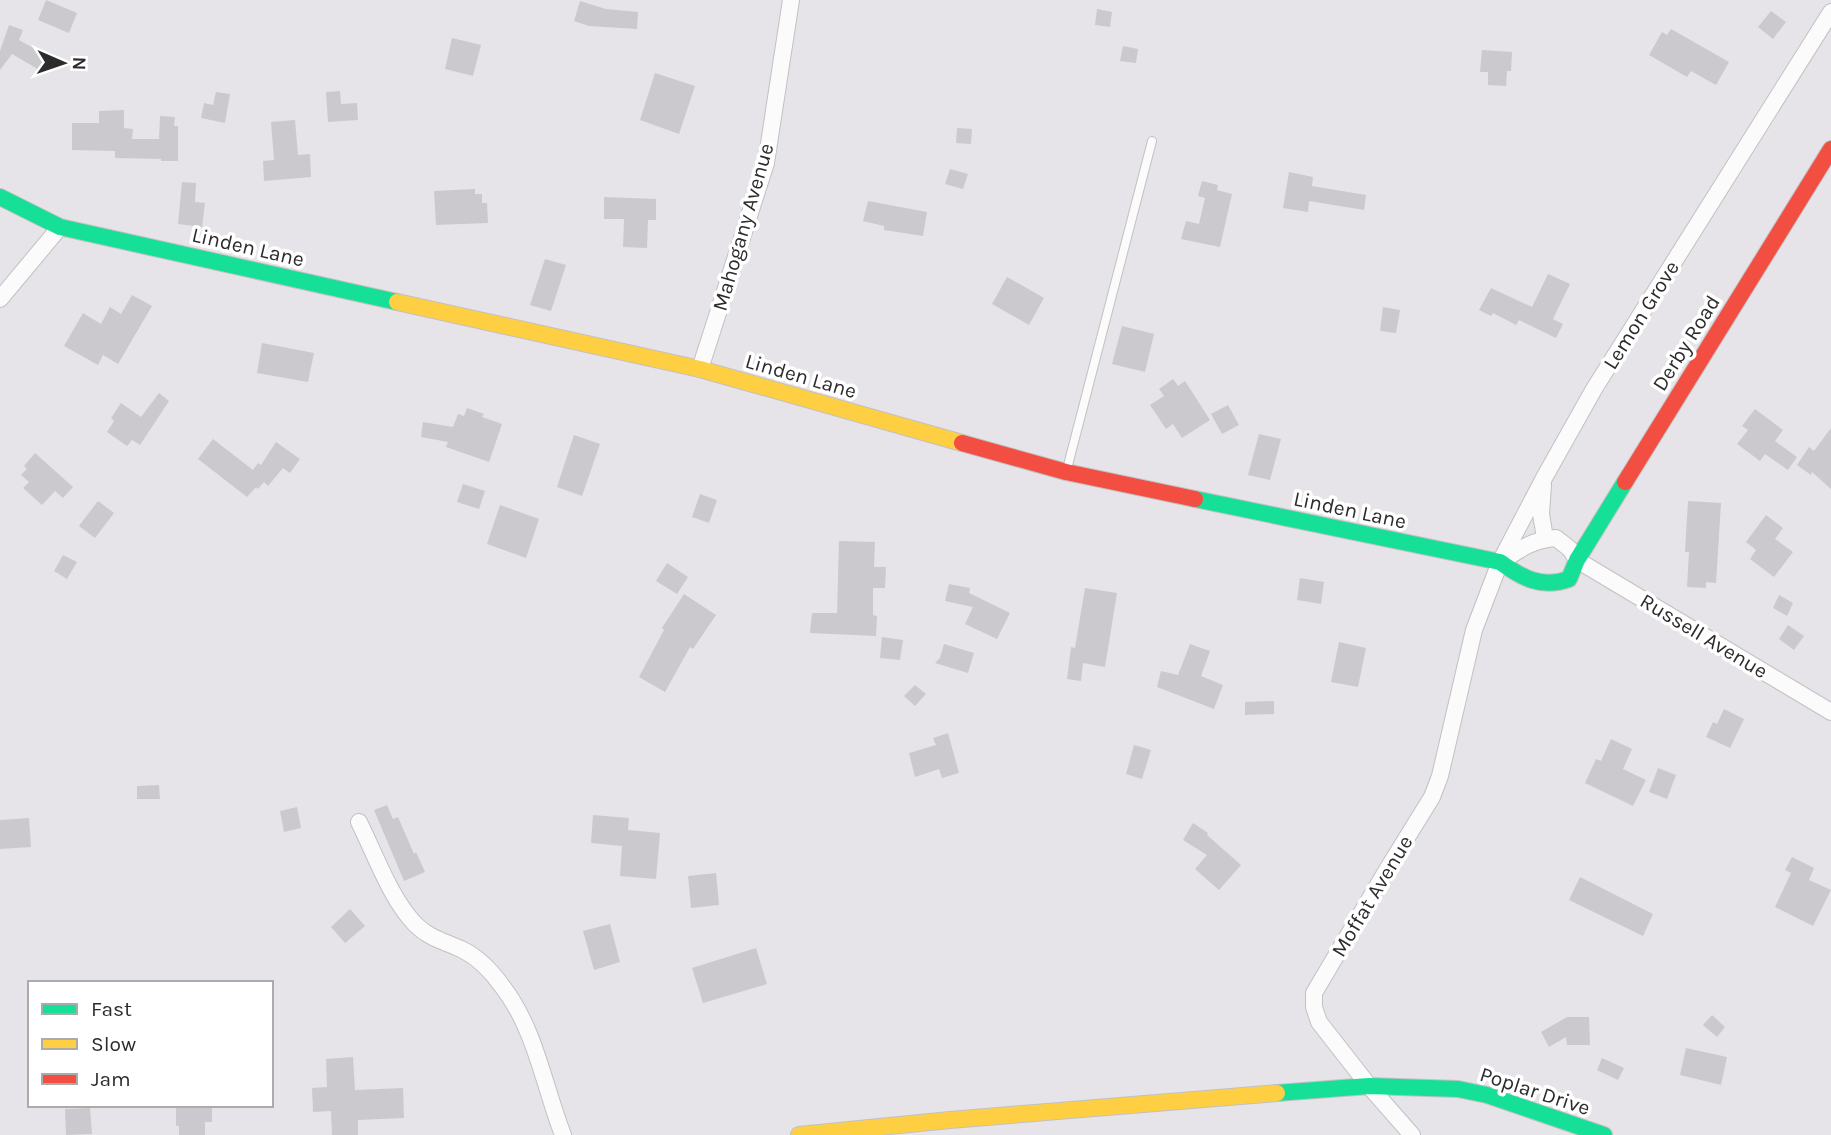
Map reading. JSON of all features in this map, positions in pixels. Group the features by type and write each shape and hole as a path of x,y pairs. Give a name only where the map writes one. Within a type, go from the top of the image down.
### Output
{"street":[{"name":"Mahogany Avenue","path":"700,369 766,163 791,0"},
{"name":"Lemon Grove","path":"1474,630 1500,562 1594,389 1831,12"},
{"name":"Derby Road","path":"1577,560 1831,149"},
{"name":"Linden Lane","path":"0,197 60,227 700,369 1066,472 1500,562 1524,579 1538,584 1569,579 1577,560"},
{"path":"0,299 60,227"},
{"path":"1500,562 1524,546 1545,538 1541,514 1544,478"},
{"name":"Russell Avenue","path":"1545,538 1561,541 1577,560 1831,712"},
{"name":"Moffat Avenue","path":"1412,1135 1319,1022 1314,1007 1314,993 1432,797 1440,776 1474,630"},
{"path":"359,822 397,899 416,925 434,939 465,951 483,964 504,988 526,1027 563,1135"},
{"name":"Poplar Drive","path":"799,1135 1369,1086 1458,1089 1487,1095 1604,1135"}],"lane":[{"path":"1066,472 1152,141"}],"building":[{"path":"46,0 77,13 69,33 38,20"},
{"path":"580,1 606,9 638,12 637,29 589,26 574,21"},
{"path":"1097,9 1112,12 1110,27 1095,25"},
{"path":"1771,11 1786,22 1773,39 1758,27"},
{"path":"9,25 23,30 19,40 49,57 41,71 12,54 0,70 0,51"},
{"path":"1671,29 1729,62 1716,85 1691,71 1687,77 1649,55 1662,32 1667,35"},
{"path":"452,38 481,45 473,76 445,69"},
{"path":"1123,46 1138,49 1136,63 1120,61"},
{"path":"1482,50 1512,52 1511,71 1507,71 1506,86 1488,85 1488,72 1480,72"},
{"path":"655,73 695,86 679,134 640,120"},
{"path":"340,91 341,104 357,103 358,120 328,122 326,92"},
{"path":"216,92 230,94 225,123 201,118 204,103 213,105"},
{"path":"124,110 124,128 133,129 132,139 159,139 160,116 175,117 174,126 178,126 178,161 115,158 115,151 72,150 72,123 99,123 99,111"},
{"path":"295,120 298,155 310,154 311,177 264,181 263,161 274,160 271,122"},
{"path":"957,128 972,129 971,144 956,143"},
{"path":"950,169 968,174 963,189 945,184"},
{"path":"1289,172 1313,177 1312,186 1366,195 1364,210 1309,201 1308,212 1283,208"},
{"path":"1202,181 1218,185 1217,190 1232,194 1220,247 1181,239 1186,221 1199,224 1205,198 1198,196"},
{"path":"182,182 196,183 195,202 205,203 202,227 178,224"},
{"path":"475,189 475,194 482,194 482,203 487,203 488,223 436,225 434,191"},
{"path":"604,197 656,199 656,220 648,220 647,248 623,247 624,219 604,219"},
{"path":"868,201 927,212 923,236 884,230 884,226 863,221"},
{"path":"545,259 566,265 551,311 530,305"},
{"path":"1548,274 1570,284 1553,319 1563,324 1556,338 1519,320 1516,325 1493,313 1491,316 1479,310 1491,288 1532,307"},
{"path":"1007,277 1044,298 1029,325 992,304"},
{"path":"132,295 152,306 118,364 103,355 98,365 64,346 83,313 101,324 110,307 121,314"},
{"path":"1383,307 1400,310 1396,333 1380,331"},
{"path":"1122,326 1154,334 1145,372 1112,364"},
{"path":"262,343 314,353 308,382 257,373"},
{"path":"1173,379 1178,386 1185,381 1210,420 1182,438 1173,424 1166,429 1150,405 1164,396 1159,389"},
{"path":"159,393 169,401 140,445 132,440 127,446 107,432 114,421 111,418 121,403 141,417"},
{"path":"1228,405 1239,425 1222,434 1211,414"},
{"path":"467,408 502,424 489,462 446,447 448,442 421,437 423,422 453,427 458,414 464,416"},
{"path":"1755,409 1783,430 1775,441 1797,457 1788,470 1765,454 1760,461 1737,444 1748,430 1742,426"},
{"path":"1831,428 1831,489 1812,472 1811,475 1797,465 1809,447 1814,451"},
{"path":"1259,434 1281,439 1270,480 1248,475"},
{"path":"574,435 600,444 582,496 557,487"},
{"path":"213,439 253,470 258,463 261,465 276,442 300,459 290,473 283,468 268,486 264,482 247,497 198,459"},
{"path":"35,453 73,487 63,498 55,491 42,505 23,488 29,482 21,475 27,469 24,466"},
{"path":"463,484 485,491 479,509 457,502"},
{"path":"700,494 717,500 709,523 692,517"},
{"path":"98,501 114,513 95,538 79,526"},
{"path":"1688,501 1721,503 1716,583 1706,582 1706,588 1687,587 1689,552 1685,552"},
{"path":"500,505 539,519 526,558 487,544"},
{"path":"1766,515 1783,528 1775,539 1793,552 1774,577 1750,559 1756,550 1746,542"},
{"path":"839,541 875,542 874,567 886,567 885,588 873,588 873,615 877,616 876,636 810,633 812,613 837,613"},
{"path":"63,555 77,562 67,579 54,571"},
{"path":"667,563 688,577 677,594 656,581"},
{"path":"1300,578 1324,582 1321,604 1297,600"},
{"path":"949,584 970,588 969,593 1010,613 997,639 965,624 973,607 945,601"},
{"path":"1085,588 1117,593 1105,667 1083,663 1081,681 1067,679 1071,647 1075,648"},
{"path":"684,594 716,615 693,649 690,647 665,692 639,677 664,630 662,628"},
{"path":"1779,595 1793,603 1787,616 1773,608"},
{"path":"1788,625 1804,636 1794,650 1779,639"},
{"path":"882,637 903,640 900,660 880,658"},
{"path":"1339,642 1366,648 1358,687 1331,682"},
{"path":"944,644 974,653 968,673 935,663 940,658"},
{"path":"1190,644 1210,651 1201,676 1223,685 1214,709 1157,687 1161,671 1178,675"},
{"path":"915,685 926,694 915,706 904,696"},
{"path":"1274,701 1274,714 1245,715 1245,702"},
{"path":"1724,709 1744,719 1730,748 1706,737 1713,722 1717,724"},
{"path":"948,733 959,773 942,778 939,769 915,777 909,753 936,745 933,738"},
{"path":"1611,739 1632,749 1623,769 1646,780 1633,806 1585,783 1596,759 1601,761"},
{"path":"1134,745 1151,750 1142,779 1126,774"},
{"path":"1658,768 1676,775 1667,799 1649,792"},
{"path":"159,785 160,799 137,799 137,786"},
{"path":"387,805 393,819 398,817 425,872 404,881 374,810"},
{"path":"297,807 301,828 284,832 280,811"},
{"path":"593,815 629,818 628,830 660,833 656,879 620,876 622,846 591,843"},
{"path":"29,818 31,847 0,849 0,820"},
{"path":"1193,823 1208,833 1207,835 1241,865 1219,890 1195,869 1207,855 1183,840"},
{"path":"1792,857 1814,868 1809,880 1831,890 1813,926 1775,907 1791,873 1785,870"},
{"path":"716,873 719,905 691,908 688,876"},
{"path":"1580,877 1653,914 1643,936 1569,900"},
{"path":"350,909 365,926 345,943 331,927"},
{"path":"610,924 620,962 594,970 583,931"},
{"path":"756,948 767,984 703,1003 692,968"},
{"path":"1712,1015 1725,1027 1717,1037 1703,1025"},
{"path":"1567,1017 1589,1017 1590,1045 1567,1045 1566,1037 1549,1047 1541,1032"},
{"path":"1686,1048 1727,1057 1721,1085 1680,1075"},
{"path":"353,1057 355,1090 403,1088 404,1118 358,1120 358,1135 332,1135 331,1111 313,1112 312,1088 327,1087 326,1059"},
{"path":"1602,1058 1624,1068 1618,1080 1597,1070"},
{"path":"176,1107 212,1107 212,1122 205,1122 205,1135 179,1135 179,1126 176,1126"},
{"path":"90,1108 92,1134 66,1135 65,1109"}],"traffic: fast":[{"path":"0,197 60,227 397,302"},
{"path":"1195,499 1500,562 1524,577 1550,583 1569,579 1577,560 1625,482"},
{"path":"1277,1093 1369,1086 1458,1089 1487,1095 1604,1135"}],"traffic: slow":[{"path":"397,302 700,369 962,443"},
{"path":"799,1135 1277,1093"}],"traffic: jam":[{"path":"1625,482 1831,149"},
{"path":"962,443 1066,472 1195,499"}]}
